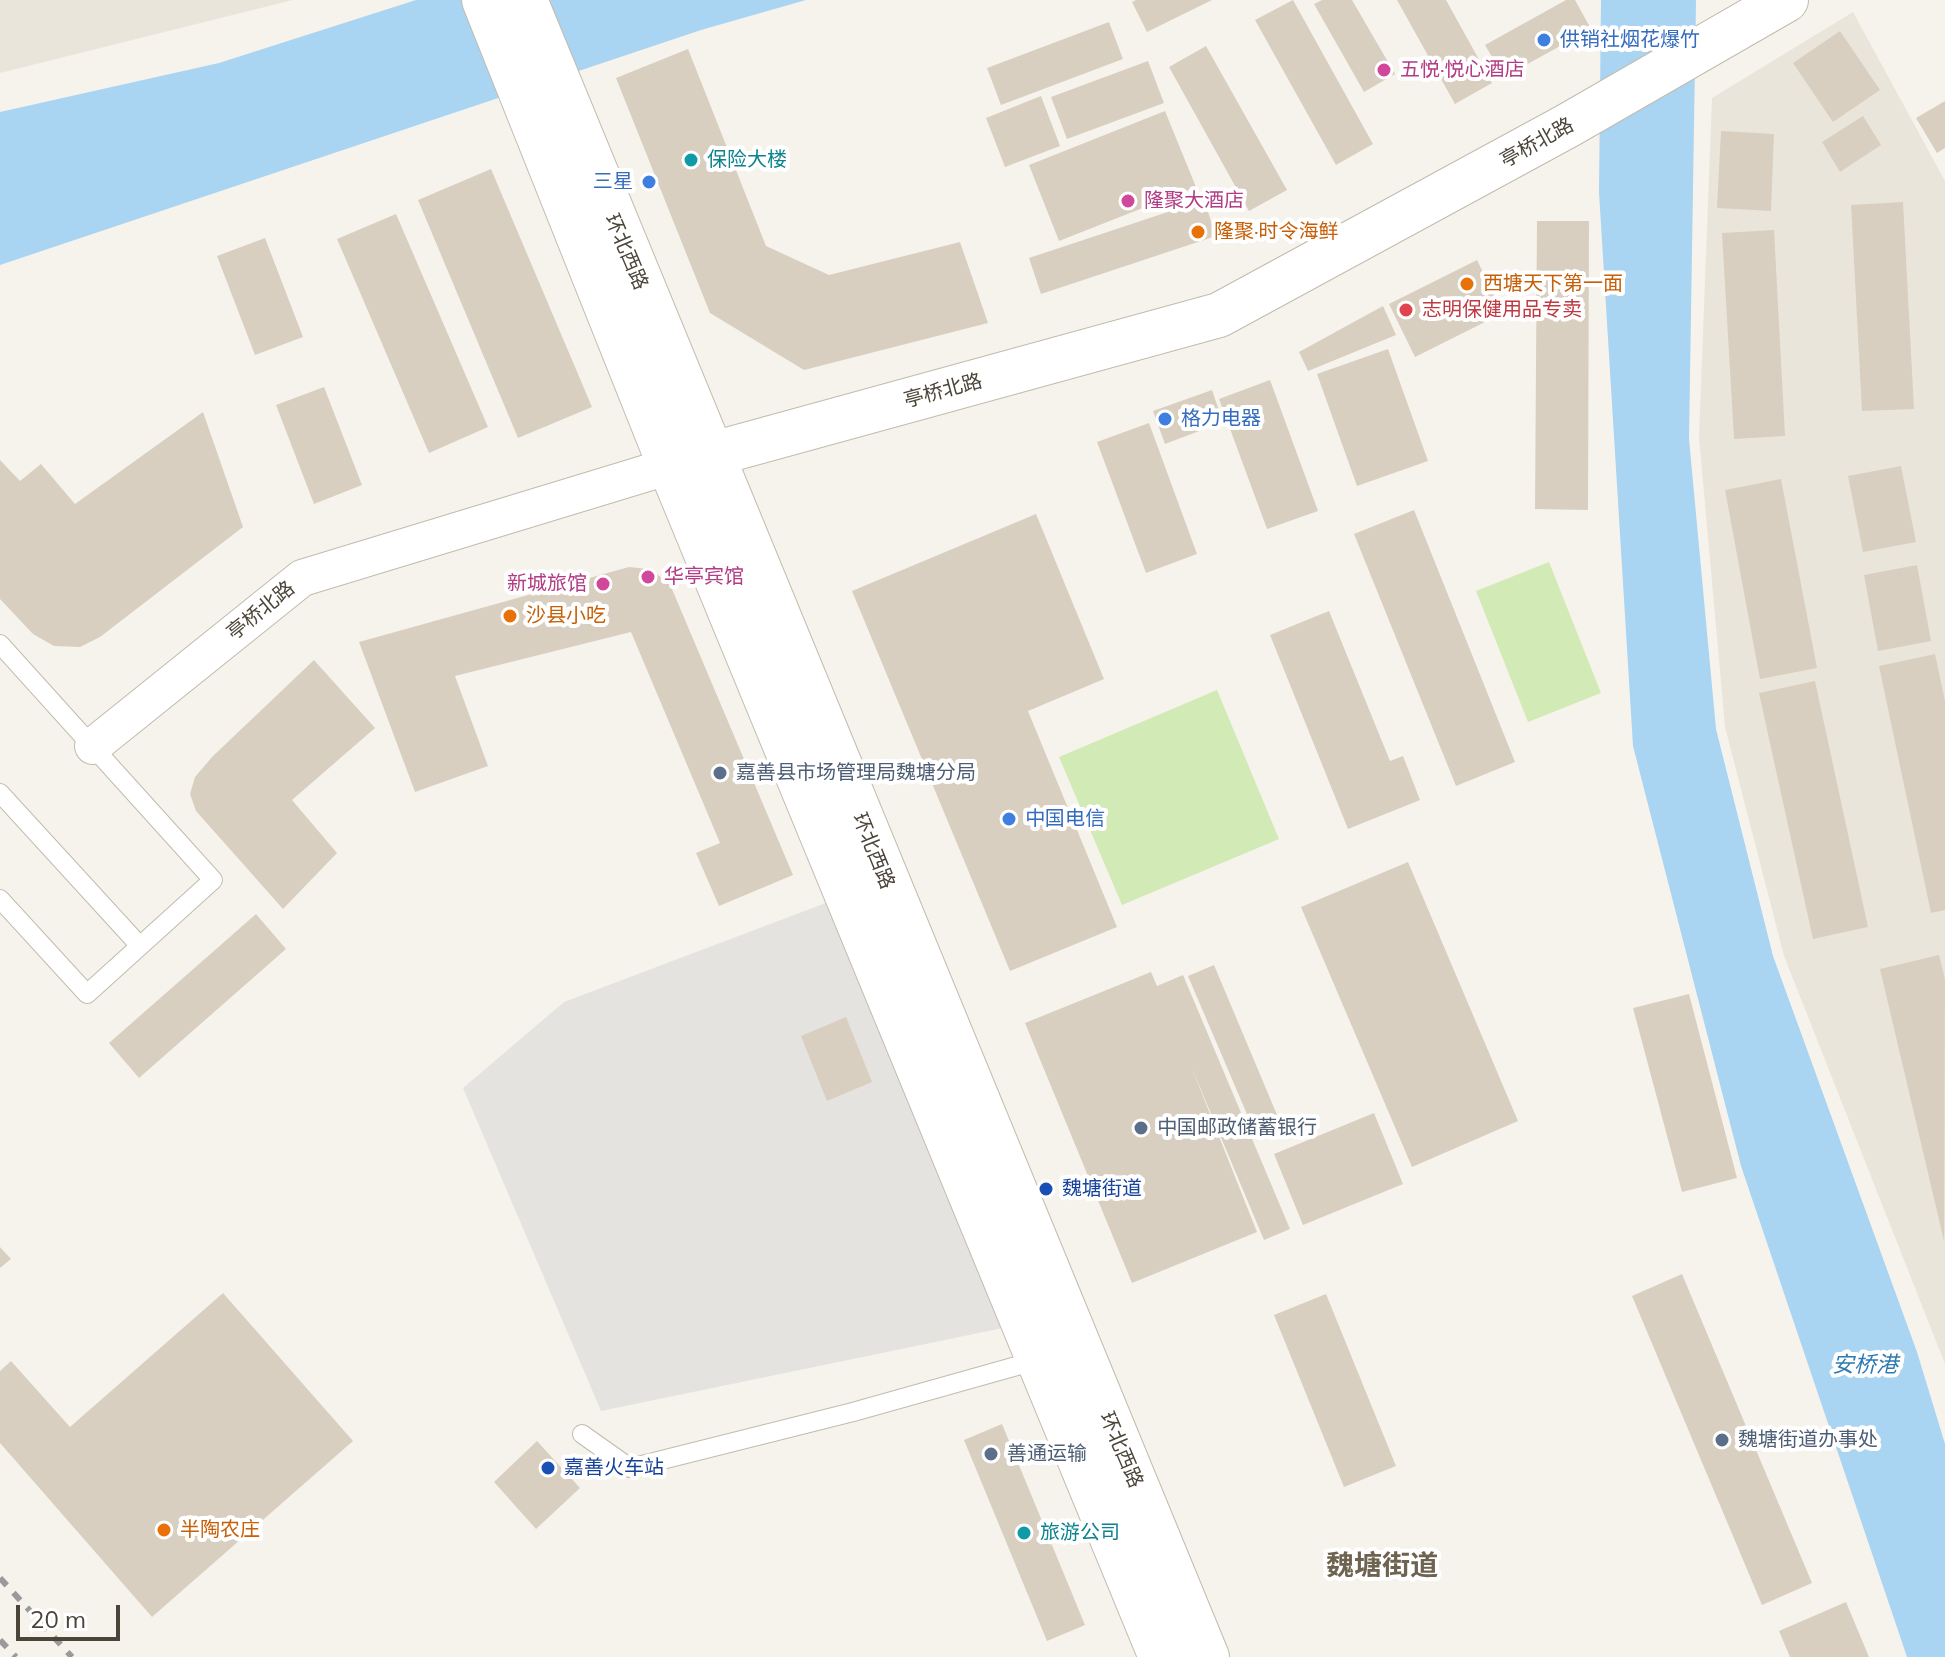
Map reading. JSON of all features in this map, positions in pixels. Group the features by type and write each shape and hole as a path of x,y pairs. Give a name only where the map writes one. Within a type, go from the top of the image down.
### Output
{"street":[{"name":"环北西路","path":"484,0 566,155 1057,1352 1161,1657"},
{"name":"环北西路","path":"525,0 566,155"},
{"name":"亭桥北路","path":"93,746 302,578 690,460 1219,315 1567,126 1786,0"},
{"name":"环北西路","path":"1057,1352 1207,1657"}],"lane":[{"path":"0,644 213,880 87,994 0,899"},
{"path":"0,793 140,946"},
{"path":"582,1434 630,1468 853,1412 1057,1352"}],"shaded area":[{"path":"0,0 293,0 0,73"},
{"path":"1853,12 1945,181 1945,1364 1784,956 1725,727 1699,437 1712,98"},
{"path":"831,901 1008,1327 601,1411 463,1088 564,1002"}],"green space":[{"path":"1549,562 1601,693 1528,722 1476,591"},
{"path":"1217,690 1279,839 1122,905 1059,757"}],"water":[{"path":"416,0 806,0 701,30 0,265 0,112 219,63"},
{"name":"安桥港","path":"1601,0 1696,0 1689,439 1716,729 1773,956 1917,1352 1945,1444 1945,1657 1907,1657 1741,1166 1633,746 1599,192"}],"building":[{"path":"1212,0 1147,32 1132,2"},
{"path":"1293,0 1373,144 1336,165 1255,20"},
{"path":"1322,0 1352,0 1395,74 1364,92 1314,4"},
{"path":"1397,0 1446,0 1492,83 1455,104"},
{"path":"1566,0 1575,0 1591,29 1504,77 1485,45"},
{"path":"1109,22 1123,59 1001,105 987,68"},
{"path":"1840,31 1880,90 1833,122 1793,63"},
{"path":"1206,46 1287,190 1249,211 1169,67"},
{"name":"保险大楼","path":"688,49 766,246 829,275 960,242 988,323 804,370 710,313 616,78"},
{"path":"1148,61 1164,103 1067,139 1051,97"},
{"path":"1041,96 1060,146 1005,167 986,118"},
{"path":"1945,101 1945,148 1937,153 1916,118"},
{"path":"1165,111 1196,187 1059,241 1029,165"},
{"path":"1863,116 1881,145 1840,172 1822,142"},
{"path":"1721,131 1774,134 1771,211 1717,208"},
{"path":"491,169 592,407 518,438 418,200"},
{"path":"1204,200 1216,236 1041,294 1029,258"},
{"path":"1903,202 1914,409 1862,411 1851,205"},
{"path":"396,214 488,427 429,453 337,239"},
{"path":"1537,221 1589,221 1588,510 1535,509"},
{"path":"1774,230 1785,436 1734,439 1722,233"},
{"path":"265,238 303,337 255,355 217,256"},
{"path":"1477,260 1503,313 1415,357 1389,304"},
{"path":"1383,306 1396,335 1308,371 1299,352"},
{"path":"1388,349 1428,461 1357,486 1317,374"},
{"path":"1270,380 1318,511 1267,529 1219,399"},
{"path":"324,387 362,485 314,504 276,405"},
{"path":"1212,390 1223,422 1165,444 1153,411"},
{"path":"203,412 243,527 100,637 80,647 54,646 33,634 0,599 0,460 20,481 41,464 75,504"},
{"path":"1149,423 1197,554 1146,573 1097,442"},
{"path":"1901,466 1916,542 1863,552 1848,476"},
{"path":"1781,479 1817,668 1760,679 1725,490"},
{"path":"1414,510 1515,762 1456,786 1354,534"},
{"name":"中国电信","path":"1036,514 1104,679 1028,711 1117,927 1010,971 852,591"},
{"path":"1917,565 1931,641 1878,651 1864,575"},
{"path":"629,567 648,569 669,582 793,875 719,906 696,853 720,843 631,632 455,676 488,766 415,792 359,642"},
{"path":"1329,611 1390,761 1403,756 1420,800 1348,829 1270,635"},
{"path":"1935,654 1945,701 1945,910 1931,913 1879,666"},
{"path":"314,660 375,728 292,800 337,853 283,909 196,811 190,794 195,777 212,757"},
{"path":"1815,681 1868,927 1813,939 1759,693"},
{"path":"1408,862 1518,1121 1412,1167 1301,907"},
{"path":"256,914 286,949 139,1078 109,1043"},
{"path":"1939,955 1945,979 1944,1241 1880,969"},
{"path":"1214,965 1280,1122 1255,1133 1188,976"},
{"name":"中国邮政储蓄银行","path":"1151,972 1157,986 1183,975 1290,1229 1264,1240 1191,1066 1257,1232 1132,1283 1025,1023"},
{"path":"1689,994 1737,1178 1682,1192 1633,1008"},
{"path":"846,1017 872,1082 827,1101 801,1036"},
{"path":"1374,1113 1403,1184 1303,1225 1274,1154"},
{"path":"0,1247 11,1259 0,1268"},
{"name":"魏塘街道办事处","path":"1682,1274 1812,1583 1762,1605 1632,1296"},
{"name":"半陶农庄","path":"223,1293 353,1441 152,1617 0,1443 0,1371 11,1361 70,1427"},
{"path":"1326,1294 1396,1466 1344,1487 1274,1315"},
{"name":"旅游公司","path":"1002,1424 1085,1625 1047,1641 964,1440"},
{"path":"537,1441 580,1488 536,1529 494,1482"},
{"path":"1846,1602 1869,1657 1790,1657 1779,1631"}],"railway":[{"path":"0,1578 72,1657"},
{"path":"0,1640 16,1657"}],"place":[{"name":"供销社烟花爆竹","path":"1544,40"},
{"name":"五悦·悦心酒店","path":"1384,70"},
{"name":"保险大楼","path":"691,160"},
{"name":"三星","path":"649,182"},
{"name":"隆聚大酒店","path":"1128,201"},
{"name":"隆聚·时令海鲜","path":"1198,232"},
{"name":"西塘天下第一面","path":"1467,284"},
{"name":"志明保健用品专卖","path":"1406,310"},
{"name":"格力电器","path":"1165,419"},
{"name":"华亭宾馆","path":"648,577"},
{"name":"新城旅馆","path":"603,584"},
{"name":"沙县小吃","path":"510,616"},
{"name":"嘉善县市场管理局魏塘分局","path":"720,773"},
{"name":"中国电信","path":"1009,819"},
{"name":"中国邮政储蓄银行","path":"1141,1128"},
{"name":"魏塘街道","path":"1046,1189"},
{"name":"魏塘街道办事处","path":"1722,1440"},
{"name":"善通运输","path":"991,1454"},
{"name":"嘉善火车站","path":"548,1468"},
{"name":"半陶农庄","path":"164,1530"},
{"name":"旅游公司","path":"1024,1533"}],"district":[{"name":"魏塘街道","path":"1382,1567"}]}
